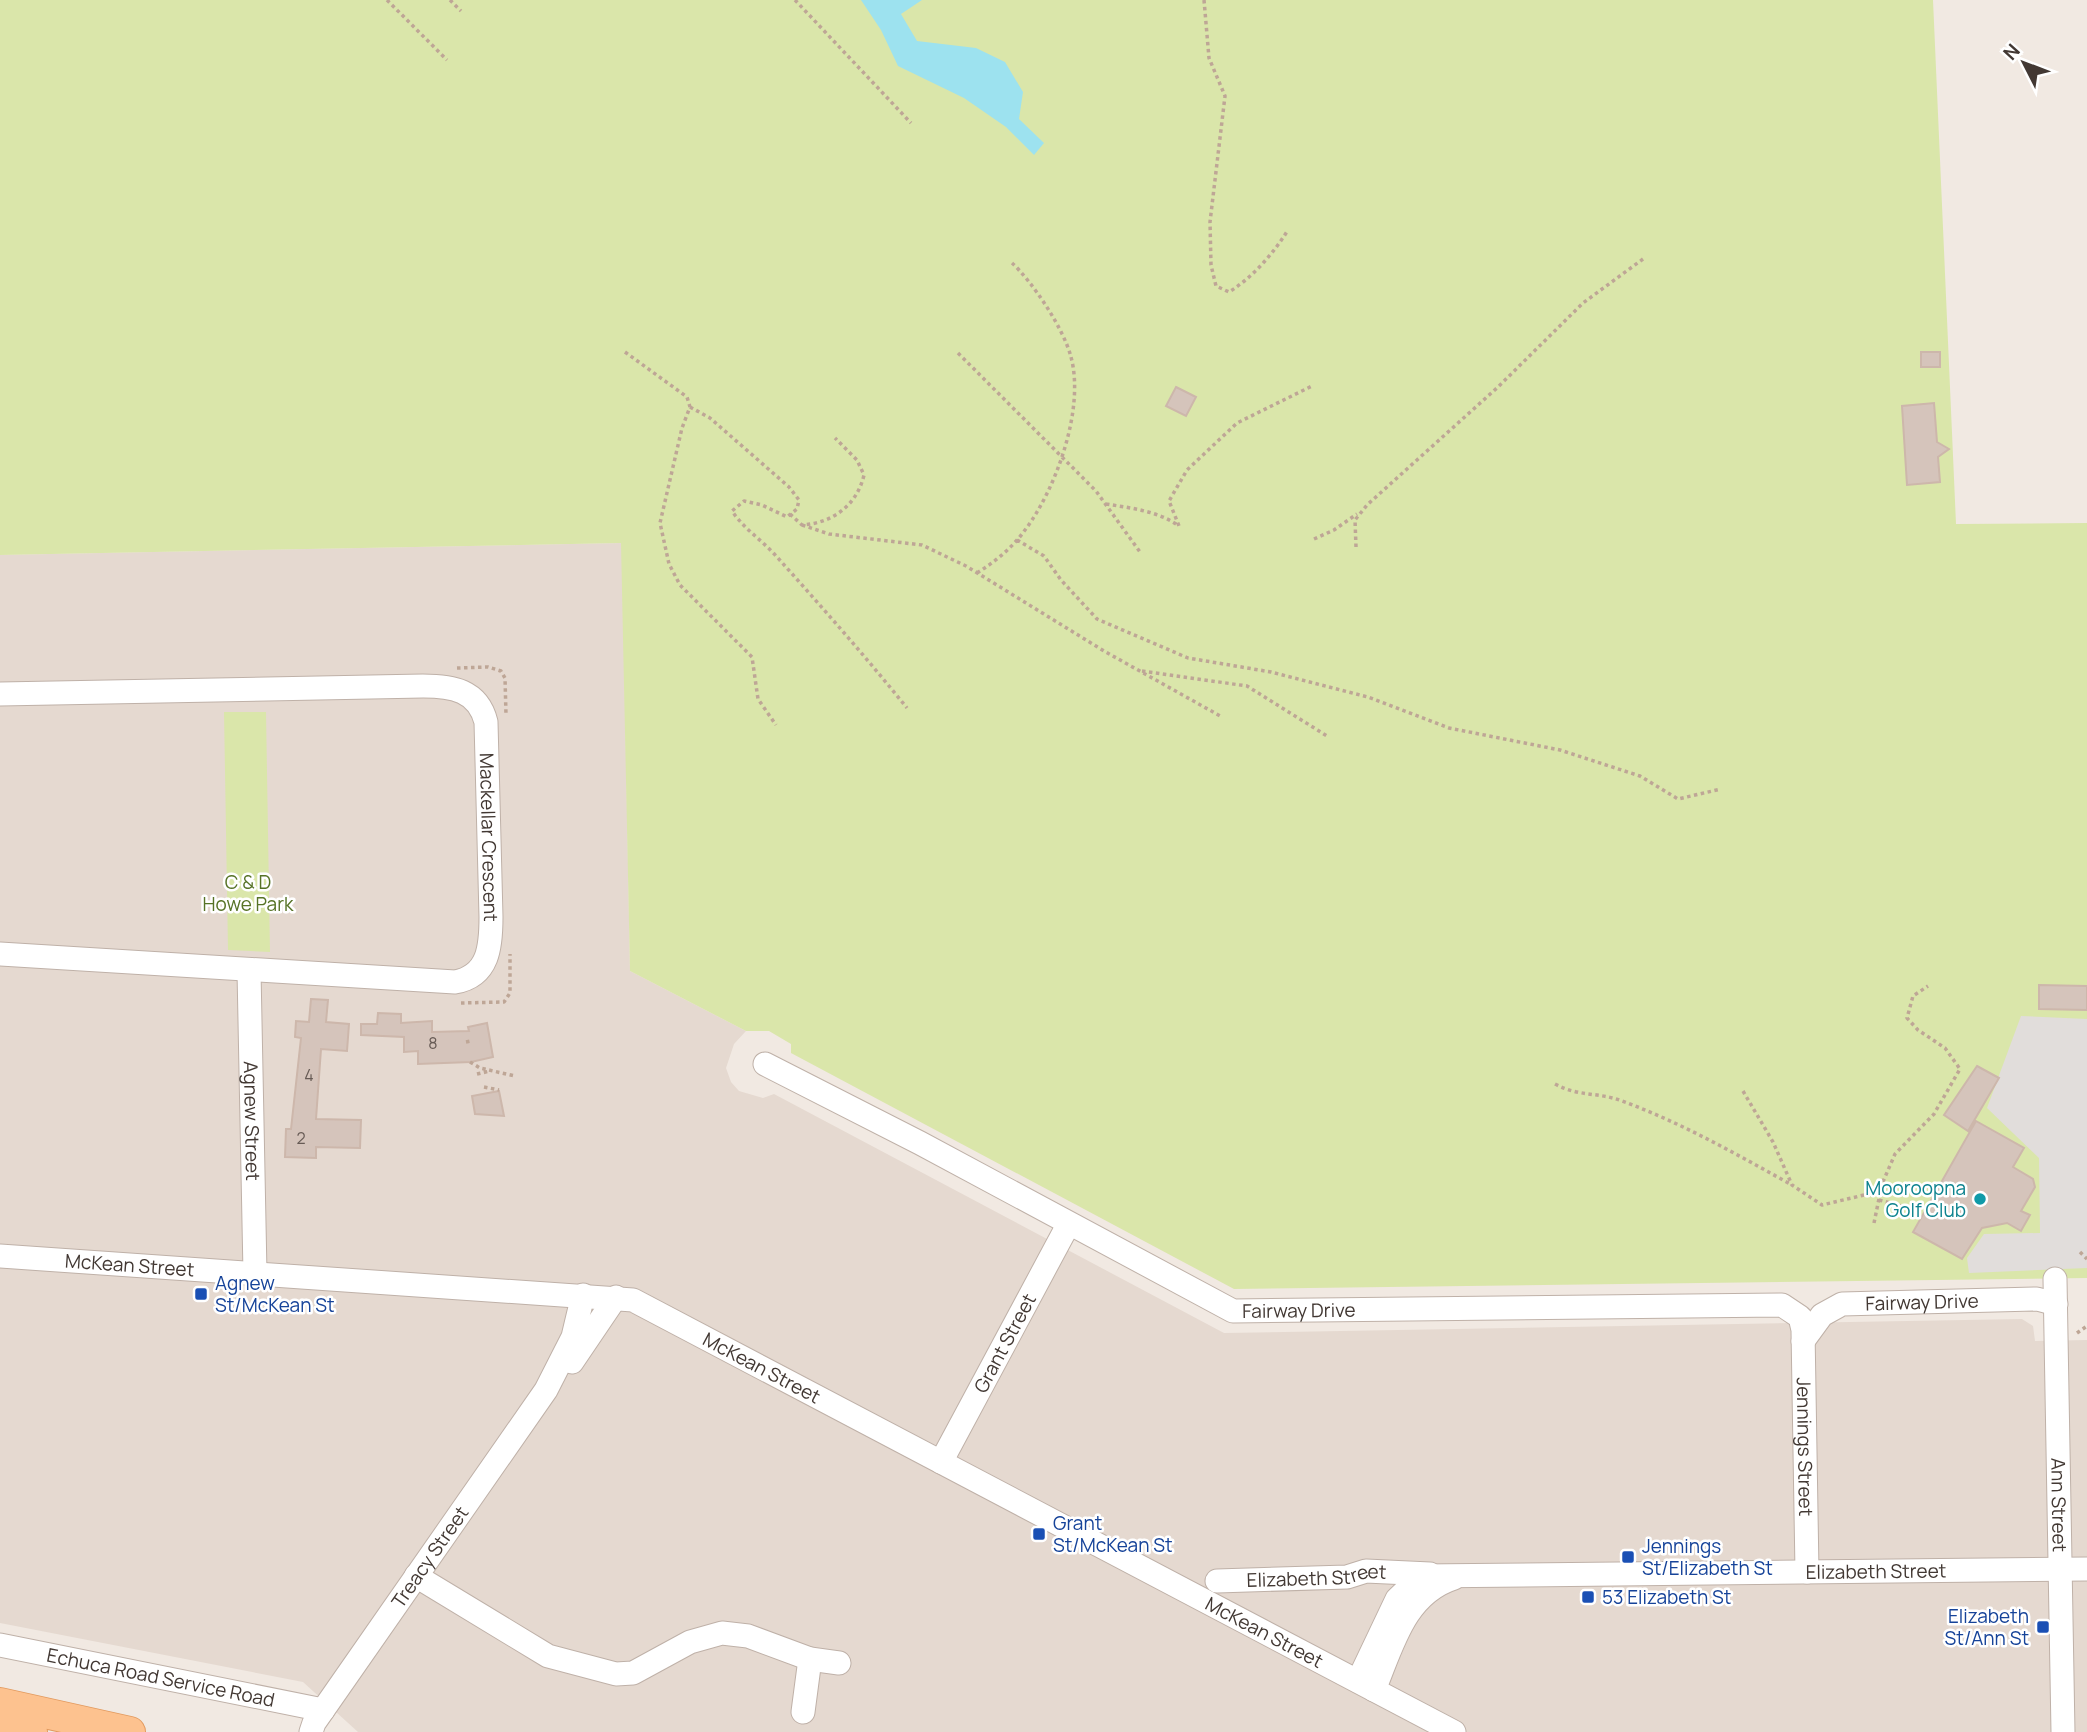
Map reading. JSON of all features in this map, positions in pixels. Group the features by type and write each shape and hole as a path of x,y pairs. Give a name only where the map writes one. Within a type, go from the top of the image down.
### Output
{"main road":[{"path":"0,1703 131,1732"},
{"path":"0,1726 32,1732"}],"street":[{"name":"Mackellar Crescent","path":"0,694 441,686 463,691 483,710 487,735 491,917 490,948 480,970 460,982 449,983 0,954"},
{"name":"Agnew Street","path":"250,971 254,1273"},
{"name":"Fairway Drive","path":"765,1064 920,1143 1068,1225 1239,1312 1777,1304 1794,1312 1803,1332 1822,1315 1842,1304 2037,1298 2056,1304"},
{"name":"Grant Street","path":"941,1462 1068,1225"},
{"name":"McKean Street","path":"0,1256 633,1300 1454,1732"},
{"name":"Ann Street","path":"2055,1279 2063,1732"},
{"name":"Treacy Street","path":"546,1390 573,1337 583,1295"},
{"name":"Treacy Street","path":"315,1726 546,1390 581,1350 616,1297"},
{"name":"Jennings Street","path":"1803,1332 1807,1572"},
{"name":"Elizabeth Street","path":"1366,1685 1395,1604 1409,1585 1421,1576 2087,1569"},
{"name":"Elizabeth Street","path":"1217,1581 1348,1577 1366,1571 1457,1577"},
{"path":"416,1576 548,1656 616,1674 633,1673 690,1642 722,1633 748,1636 810,1658 839,1663"},
{"name":"Echuca Road Service Road","path":"0,1645 315,1726"},
{"path":"803,1712 810,1658"}],"path":[{"path":"387,0 447,60"},
{"path":"450,0 461,11"},
{"path":"795,0 911,123"},
{"path":"1204,0 1209,58 1225,96 1209,222 1211,265 1216,286 1229,292 1243,283 1278,246 1289,230"},
{"path":"1314,538 1343,524 1367,505 1498,387 1583,303 1643,259"},
{"path":"977,573 1001,558 1017,540 1048,492 1072,422 1071,357 1051,314 1011,262"},
{"path":"625,352 687,397 690,407 682,428 660,523 669,564 680,585 752,657 758,699 776,725"},
{"path":"958,353 1106,504 1140,552"},
{"path":"1106,504 1144,511 1170,519 1179,526 1169,500 1187,470 1237,423 1312,386"},
{"path":"690,407 710,418 789,487 799,500 797,509 787,517 755,502 744,502 732,511 739,523 775,554 821,610 850,638 907,708"},
{"path":"802,526 830,519 860,493 864,475 857,460 835,438"},
{"path":"1356,547 1355,520 1367,505"},
{"path":"790,514 802,526 829,534 922,545 977,573 1138,670 1223,717"},
{"path":"1017,540 1044,556 1060,580 1097,619 1188,658 1271,672 1367,697 1449,728 1560,750 1640,776 1678,799 1721,789"},
{"path":"447,668 488,667 501,671 505,678 506,719"},
{"path":"1138,670 1247,686 1327,736"},
{"path":"459,1002 496,1004 508,998 510,947"},
{"path":"1874,1223 1881,1191 1897,1150 1934,1114 1960,1069 1945,1048 1918,1030 1907,1018 1913,996 1928,986"},
{"path":"470,1062 515,1076"},
{"path":"477,1074 495,1070"},
{"path":"1555,1084 1573,1094 1618,1099 1672,1120 1792,1185 1822,1205 1881,1191"},
{"path":"484,1087 499,1090"},
{"path":"1743,1091 1773,1142 1792,1185"},
{"path":"1880,1200 1909,1208 1923,1205"},
{"path":"2080,1252 2087,1259"}],"shaded area":[{"path":"622,543 630,971 746,1031 734,1044 726,1068 731,1082 739,1091 763,1098 774,1094 1224,1333 2022,1319 2033,1326 2035,1341 2087,1340 2087,1732 358,1732 303,1682 0,1623 0,555"},
{"path":"2021,1016 2087,1019 2087,1268 1969,1273 1967,1258 1984,1234 2040,1233 2039,1158 1987,1108"}],"green space":[{"name":"Mooroopna Golf Club","path":"0,0 1933,0 1956,524 2087,523 2087,1278 1234,1289 791,1053 791,1044 769,1031 746,1031 630,971 621,543 0,555"},
{"name":"C & D Howe Park","path":"224,712 266,712 270,952 228,950"}],"water":[{"path":"861,0 922,0 901,14 917,41 976,48 1005,62 1023,92 1019,119 1044,143 1034,155 1006,127 964,98 898,66 881,30"}],"building":[{"path":"1921,352 1940,352 1940,367 1921,367"},
{"path":"1176,387 1196,397 1186,416 1166,406"},
{"path":"1934,403 1937,442 1949,449 1938,457 1940,482 1907,485 1902,406"},
{"path":"2039,985 2087,986 2087,1010 2039,1009"},
{"path":"311,999 328,1000 326,1022 349,1024 347,1051 321,1049 316,1119 361,1120 360,1148 316,1147 316,1158 285,1157 286,1129 291,1129 301,1038 295,1037 296,1021 309,1022"},
{"path":"378,1013 401,1014 401,1023 432,1021 432,1032 469,1031 468,1027 487,1023 493,1057 471,1062 418,1064 418,1051 404,1052 404,1037 361,1035 361,1024 377,1024"},
{"path":"1977,1066 1999,1078 1968,1131 1944,1115"},
{"path":"499,1091 504,1116 475,1114 472,1096"},
{"name":"Mooroopna Golf Club","path":"1976,1121 2024,1148 2013,1167 2033,1179 2035,1187 2021,1211 2030,1215 2021,1231 2007,1223 1982,1228 1962,1259 1913,1232"}],"place":[{"name":"Mooroopna Golf Club","path":"1980,1199"},
{"name":"Agnew St/McKean St","path":"201,1294"},
{"name":"Grant St/McKean St","path":"1039,1534"},
{"name":"Jennings St/Elizabeth St","path":"1628,1557"},
{"name":"53 Elizabeth St","path":"1588,1597"},
{"name":"Elizabeth St/Ann St","path":"2043,1627"}]}
